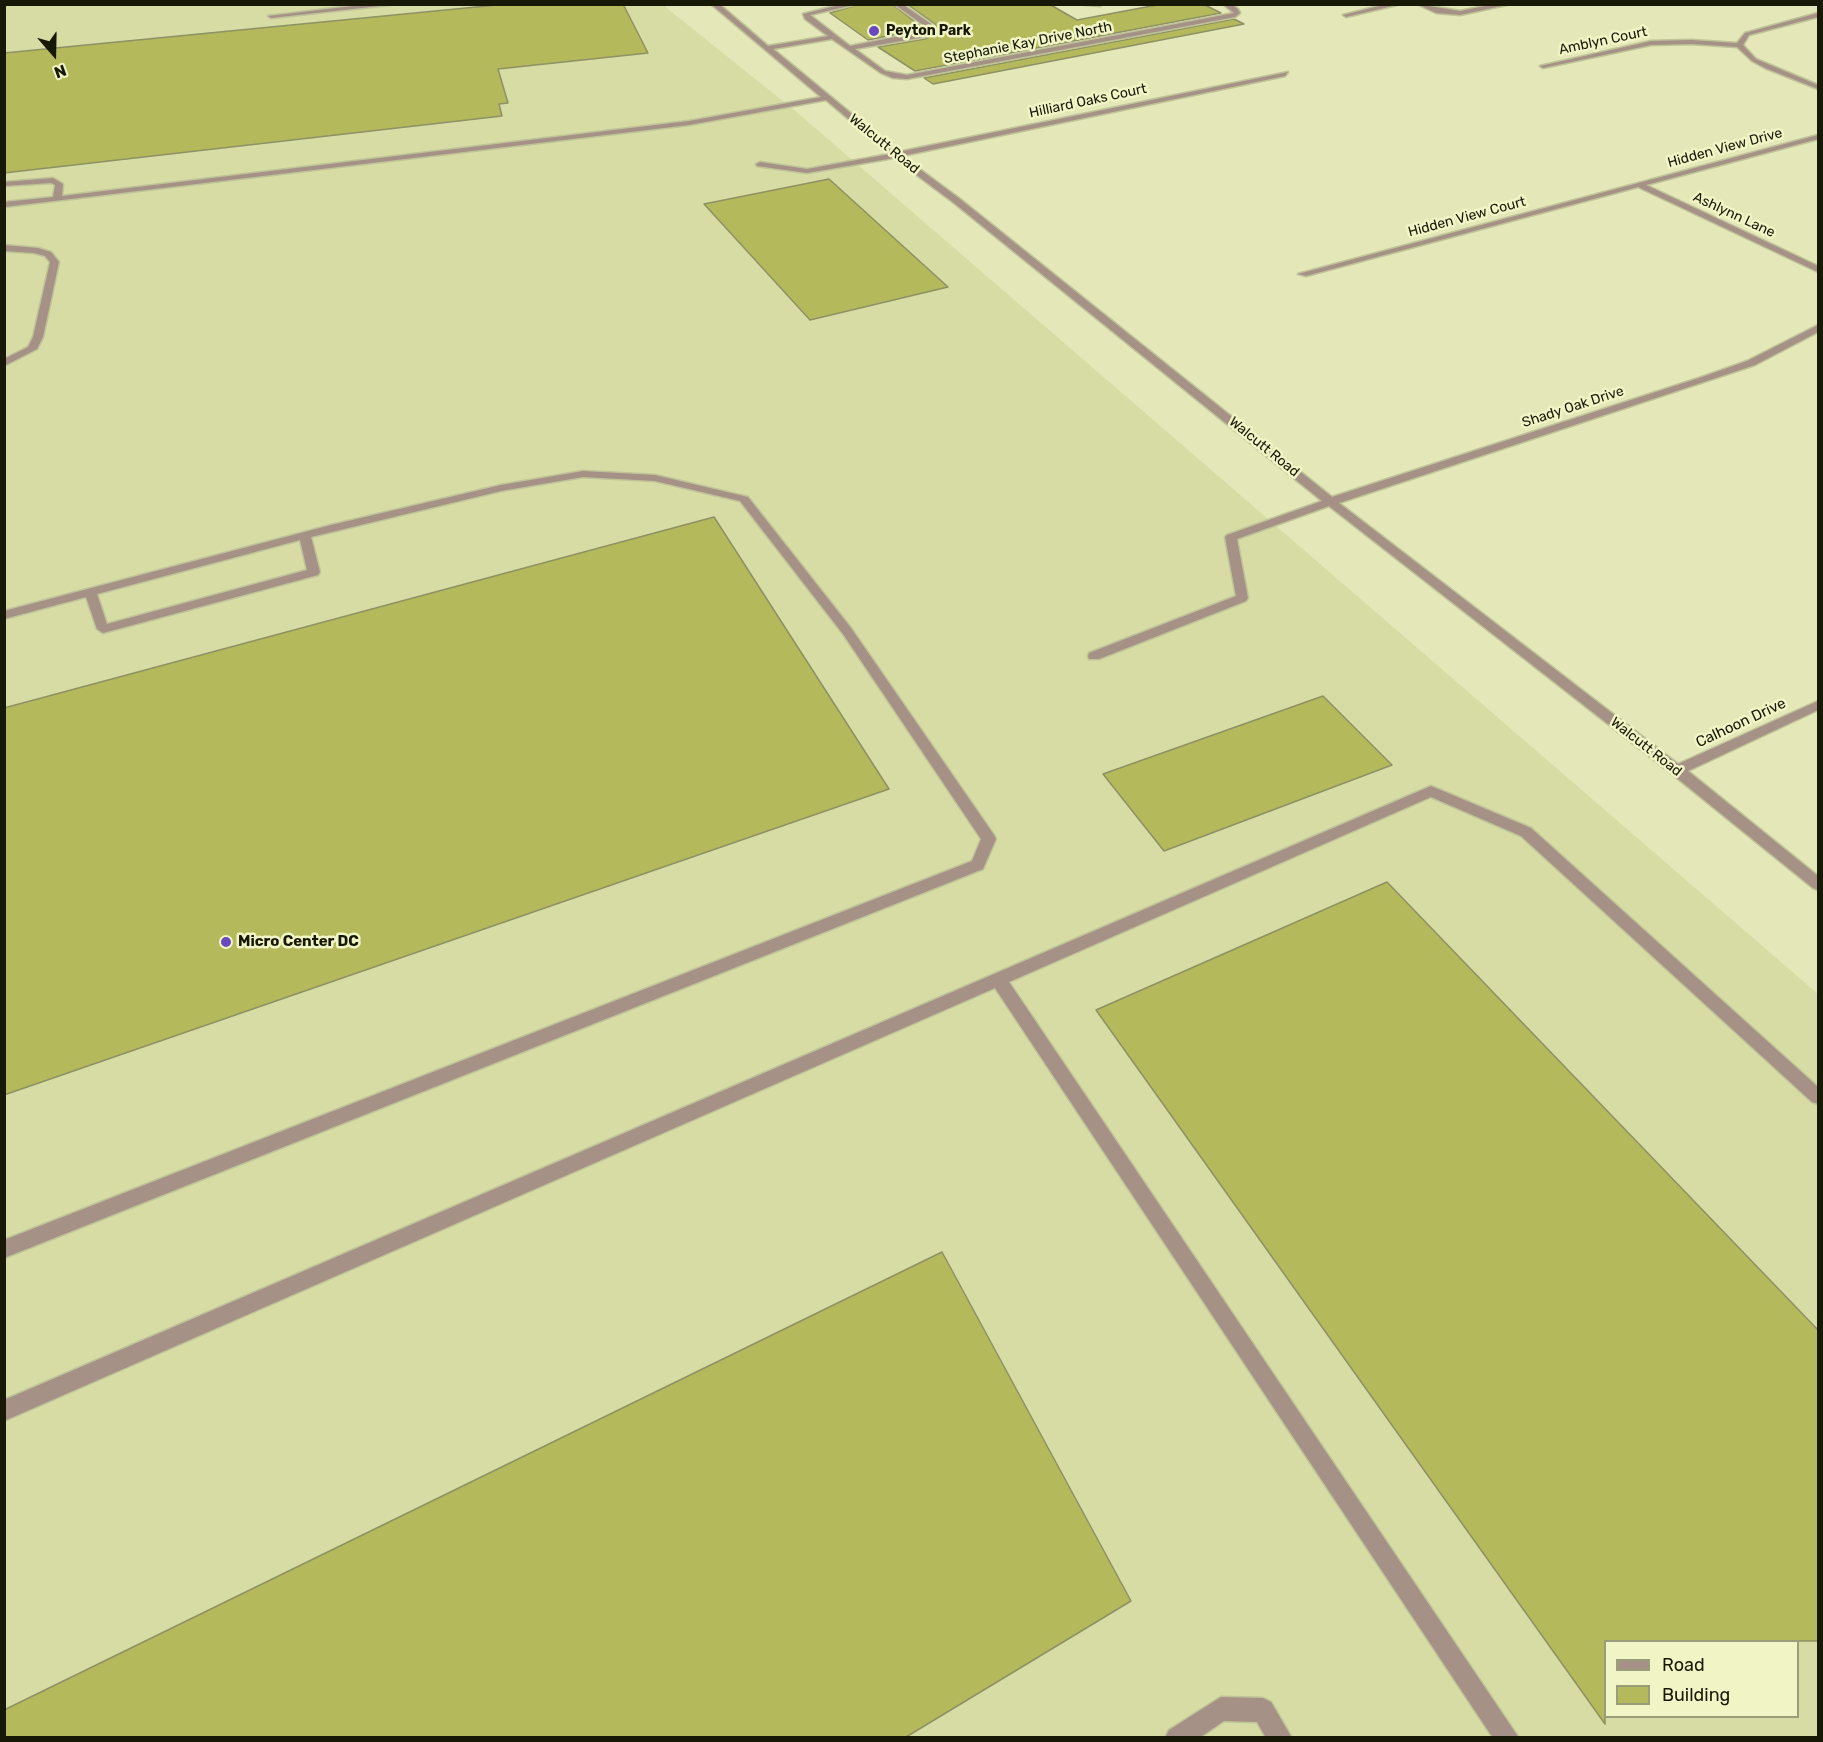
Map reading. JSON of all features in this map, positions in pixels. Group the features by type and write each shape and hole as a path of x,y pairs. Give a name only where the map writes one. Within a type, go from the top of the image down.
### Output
{"street":[{"path":"272,16 395,4"},
{"name":"Walcutt Road","path":"714,4 896,155 1331,502 1677,770 1818,884"},
{"name":"Stephanie Kay Drive North","path":"855,4 806,14 807,18 883,72 893,76 907,77 1227,18 1237,13 1226,4"},
{"path":"849,48 925,35 934,31 932,27 897,4"},
{"path":"1078,4 1100,4"},
{"path":"1346,15 1398,4"},
{"path":"1420,4 1436,11 1460,13 1508,4"},
{"path":"1818,15 1747,34 1739,45 1754,60 1767,67 1818,87"},
{"path":"767,48 833,37"},
{"name":"Amblyn Court","path":"1543,66 1651,43 1691,42 1739,45"},
{"name":"Hilliard Oaks Court","path":"760,164 807,171 896,155 1286,74"},
{"path":"4,205 654,127 827,98"},
{"name":"Hidden View Drive","path":"1639,185 1818,137"},
{"path":"4,184 53,180 59,184 57,199"},
{"name":"Ashlynn Lane","path":"1639,185 1818,269"},
{"name":"Hidden View Court","path":"1303,274 1639,185"},
{"path":"4,248 35,250 48,254 55,262 38,337 32,349 4,363"},
{"name":"Shady Oak Drive","path":"1094,656 1242,598 1231,537 1280,518 1707,379 1751,363 1818,328"},
{"path":"4,615 305,536 501,488 584,474 655,478 744,499 847,631 989,839 978,865 4,1249"},
{"path":"90,592 103,629 314,572 305,536"},
{"name":"Calhoon Drive","path":"1677,770 1818,705"},
{"path":"4,1411 1431,791 1526,832 1818,1097"},
{"path":"998,979 1507,1737"},
{"path":"1177,1737 1221,1709 1263,1710 1280,1737"}],"shaded area":[{"path":"5,5 663,5 799,114 1818,994 1818,1737 5,1738"}],"building":[{"path":"507,4 623,4 648,53 498,69 508,103 499,104 502,116 4,173 4,53"},
{"path":"860,4 892,4 924,29 868,40 830,13"},
{"path":"907,4 1049,4 1077,20 1162,4 1203,4 1221,13 915,71 878,47 925,39 938,33 935,24"},
{"path":"1234,19 1244,24 933,84 924,78"},
{"path":"829,179 948,287 810,320 704,204"},
{"name":"Micro Center DC","path":"714,517 889,789 4,1095 4,708"},
{"path":"1323,696 1392,765 1164,851 1103,774"},
{"path":"1387,882 1818,1330 1818,1641 1604,1640 1605,1724 1096,1010"},
{"path":"942,1252 1131,1601 906,1737 4,1737 4,1710"}],"place":[{"name":"Peyton Park","path":"874,31"},
{"name":"Micro Center DC","path":"226,942"}]}
